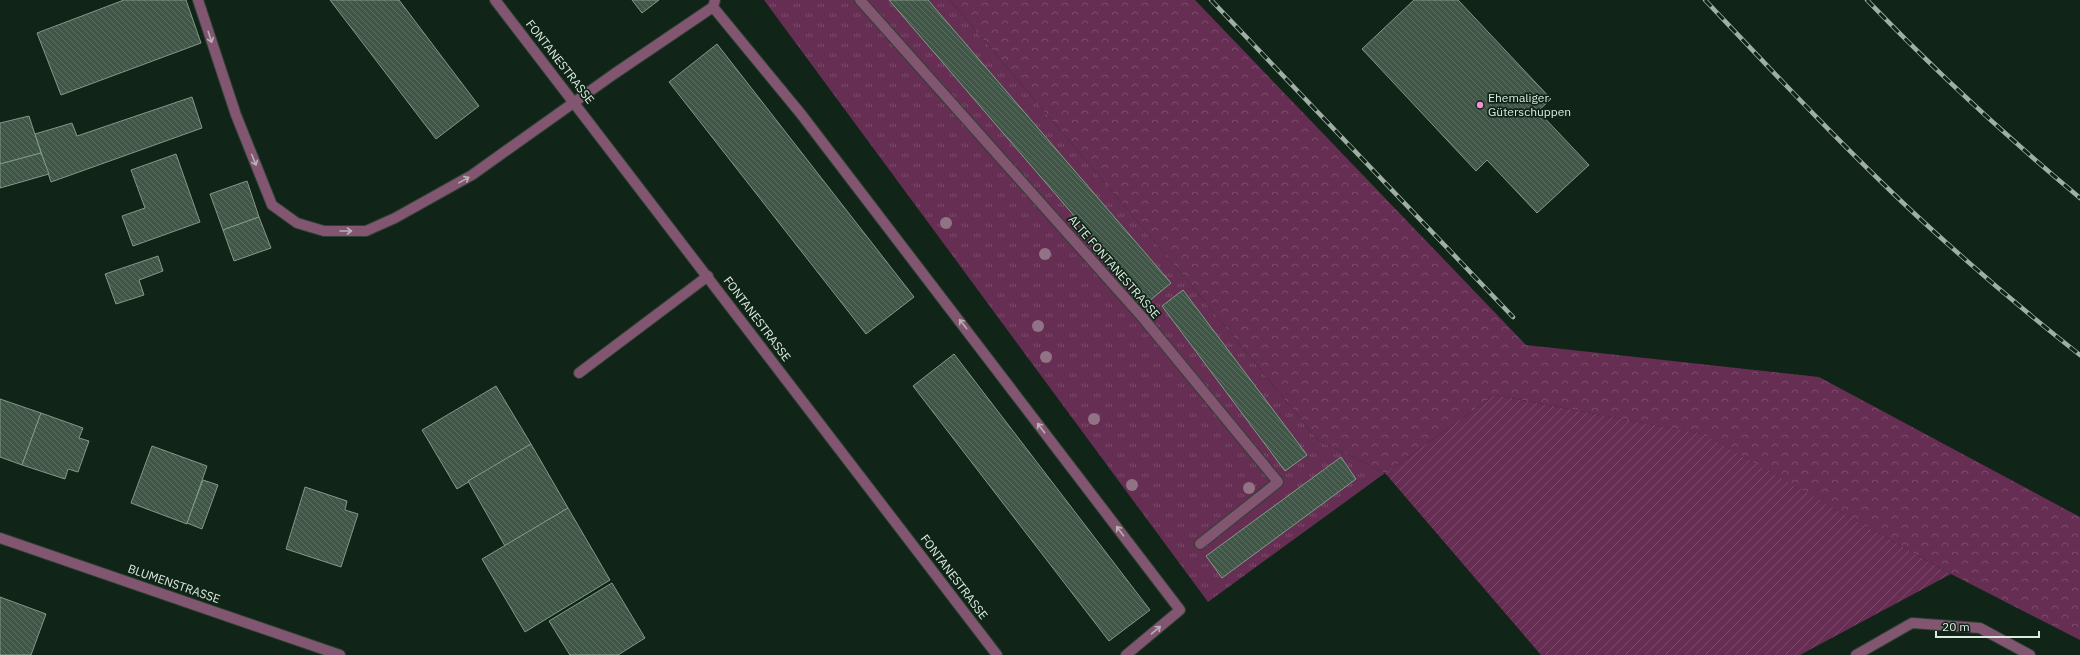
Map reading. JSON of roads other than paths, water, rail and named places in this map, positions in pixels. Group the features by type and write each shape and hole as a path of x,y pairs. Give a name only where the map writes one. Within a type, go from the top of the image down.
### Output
{"street":[{"path":"198,0 236,115 272,205 297,223 324,231 366,231 395,218 472,175 714,4 801,114 1180,610 1126,655"},
{"name":"FONTANESTRASSE","path":"495,0 997,655"},
{"name":"ALTE FONTANESTRASSE","path":"860,0 1143,318 1278,482 1200,544"},
{"path":"579,373 708,276"},
{"name":"BLUMENSTRASSE","path":"0,538 340,655"},
{"path":"1856,655 1912,623 1980,628 2030,655"}],"railway":[{"path":"1211,0 1513,317"},
{"path":"1705,0 1836,137 1889,190 1997,287 2080,355"},
{"path":"1867,0 1918,52 1971,102 2080,198"}],"place":[{"name":"Ehemaliger Güterschuppen","path":"1480,105"}]}
